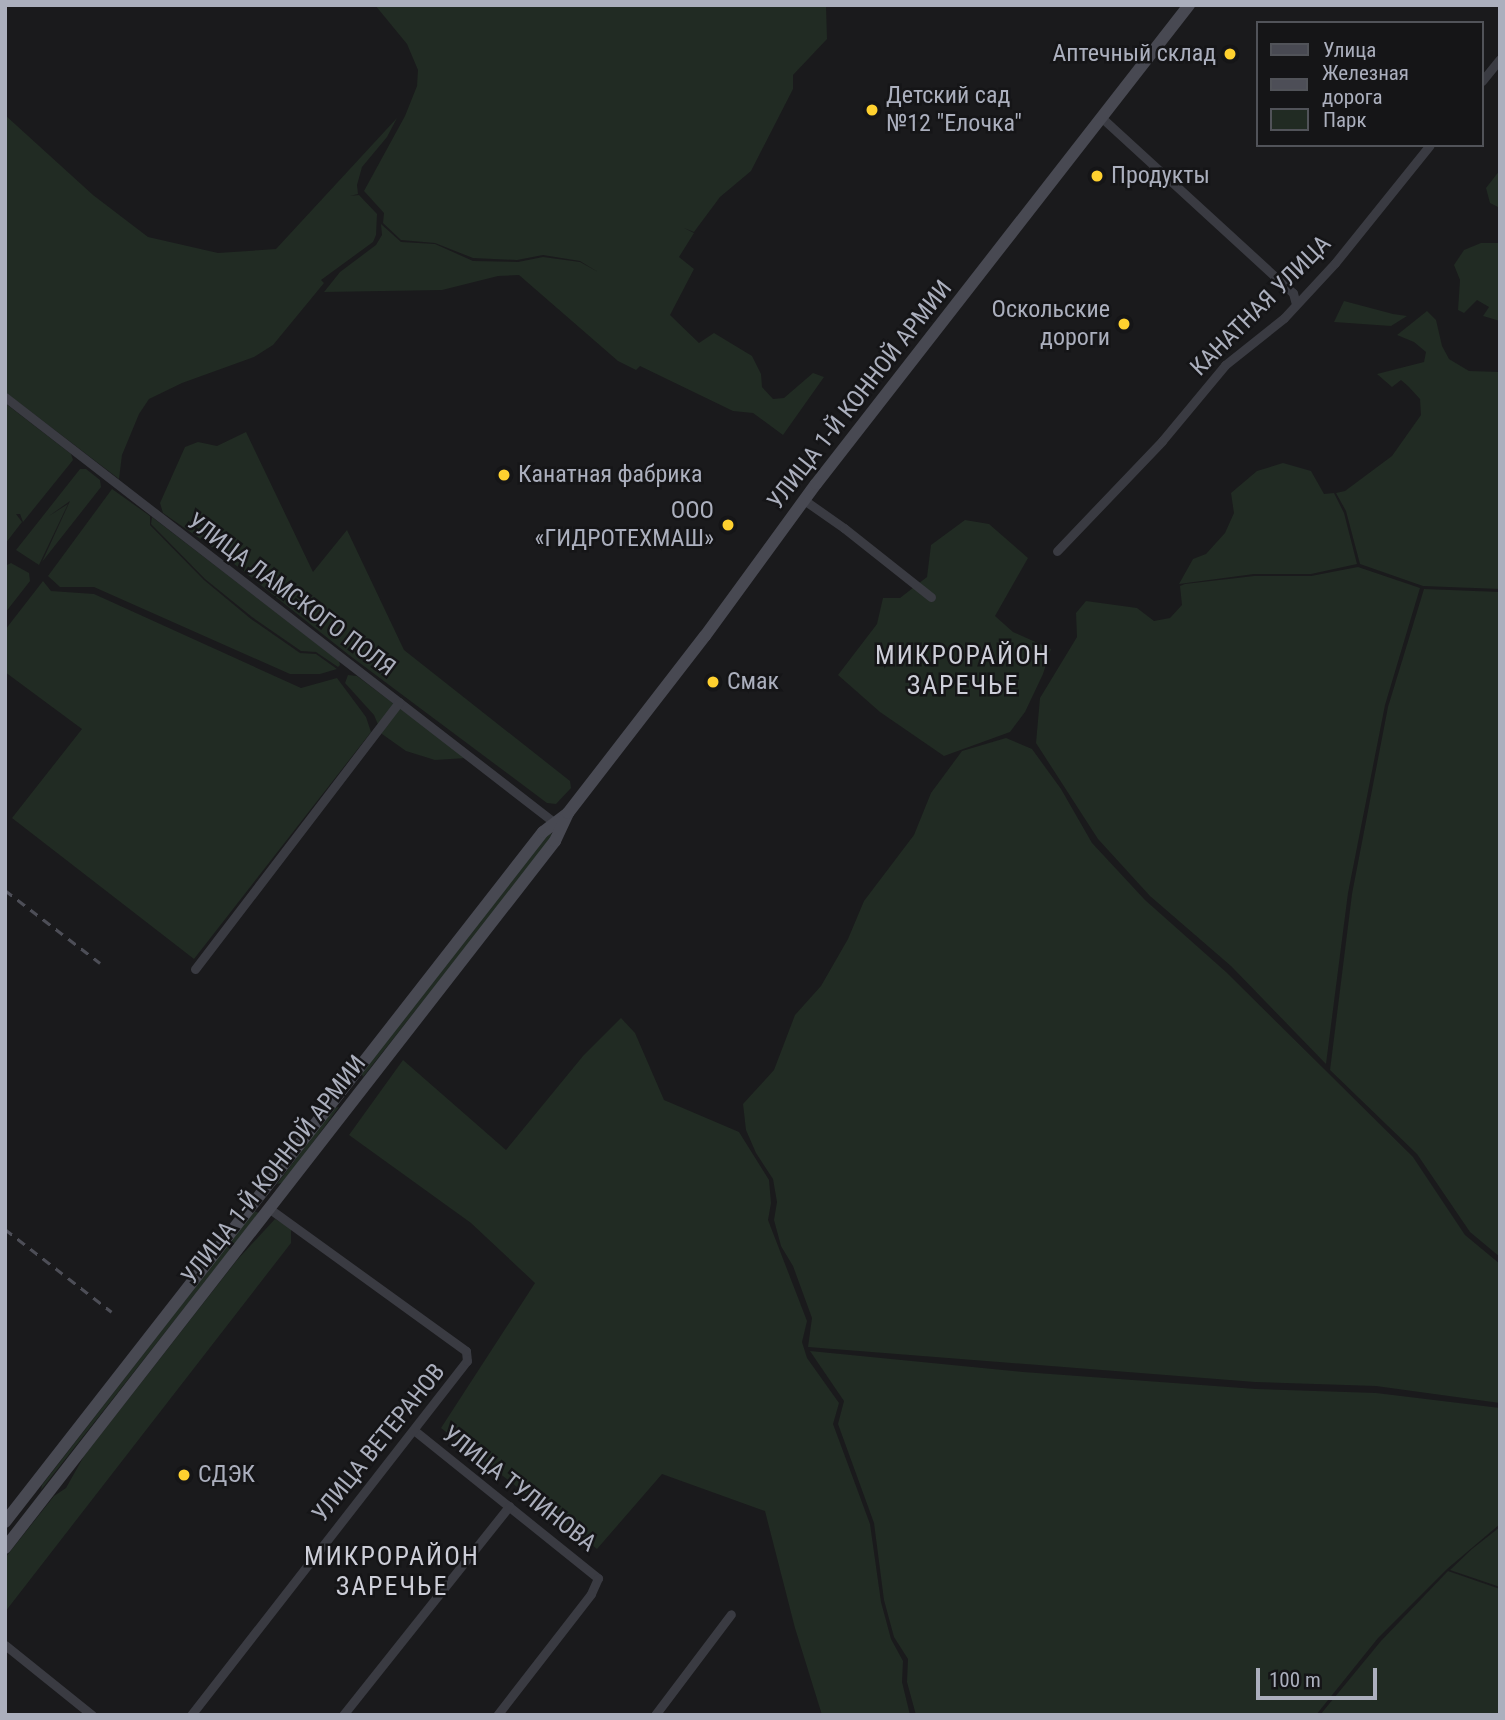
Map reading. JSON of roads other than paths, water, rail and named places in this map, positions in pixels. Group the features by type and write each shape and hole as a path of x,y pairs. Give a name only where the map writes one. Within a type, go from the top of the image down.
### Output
{"main road":[{"name":"УЛИЦА 1-Й КОННОЙ АРМИИ","path":"5,1548 555,841 568,813 698,646 804,500 1189,5"},
{"name":"УЛИЦА 1-Й КОННОЙ АРМИИ","path":"5,1522 543,832 568,813"},
{"path":"342,1089 356,1099"},
{"path":"260,1195 272,1207"},
{"path":"24,1497 37,1507"}],"street":[{"path":"1484,79 1500,59"},
{"path":"1102,118 1293,293 1296,304"},
{"name":"КАНАТНАЯ УЛИЦА","path":"1057,551 1162,441 1225,365 1284,318 1335,263 1428,147"},
{"name":"УЛИЦА ЛАМСКОГО ПОЛЯ","path":"5,397 555,823"},
{"path":"804,500 844,528 930,597"},
{"path":"195,969 399,702"},
{"name":"УЛИЦА ВЕТЕРАНОВ","path":"191,1715 463,1370 467,1361 466,1351 272,1207"},
{"name":"УЛИЦА ТУЛИНОВА","path":"415,1431 597,1578 592,1594 497,1715"},
{"path":"343,1715 509,1506"},
{"path":"655,1715 732,1614"},
{"path":"5,1645 92,1715"}],"railway":[{"path":"5,890 100,963"},
{"path":"5,1229 112,1312"}],"place":[{"name":"Аптечный склад","path":"1230,54"},
{"name":"Детский сад №12 \"Елочка\"","path":"872,110"},
{"name":"Продукты","path":"1097,176"},
{"name":"Оскольские дороги","path":"1124,324"},
{"name":"Канатная фабрика","path":"504,475"},
{"name":"ООО «ГИДРОТЕХМАШ»","path":"728,525"},
{"name":"Смак","path":"713,682"},
{"name":"СДЭК","path":"184,1475"}],"district":[{"name":"МИКРОРАЙОН ЗАРЕЧЬЕ","path":"963,671"},
{"name":"МИКРОРАЙОН ЗАРЕЧЬЕ","path":"392,1572"}]}
